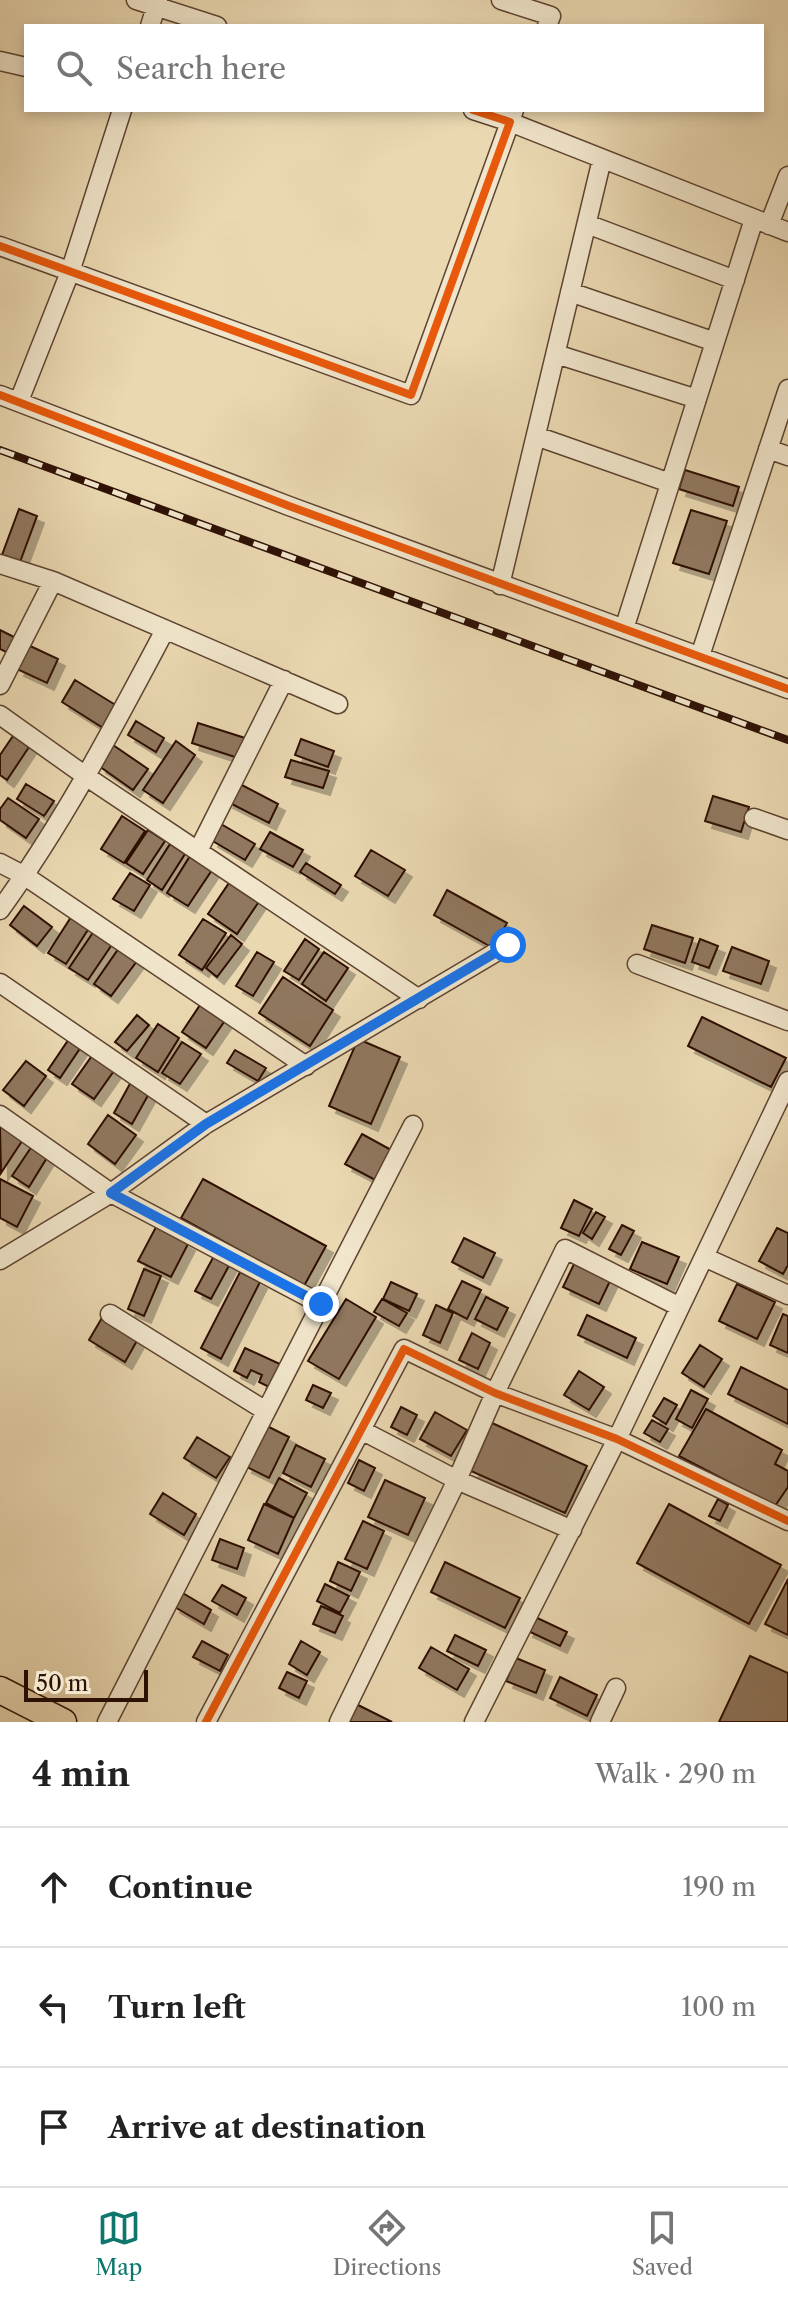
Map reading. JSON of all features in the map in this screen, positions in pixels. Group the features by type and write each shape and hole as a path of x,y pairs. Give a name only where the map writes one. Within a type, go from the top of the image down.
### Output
{"highway":[{"path":"0,1690 63,1722"}],"street":[{"path":"136,0 157,3 212,24"},
{"path":"501,0 552,14"},
{"path":"151,24 157,3"},
{"path":"0,61 24,67"},
{"path":"19,401 70,272 121,112"},
{"path":"486,112 512,116 602,159 788,232"},
{"path":"0,246 411,395 512,116"},
{"path":"500,585 602,159"},
{"path":"624,629 735,280 788,176"},
{"path":"587,224 735,280"},
{"path":"570,292 715,342"},
{"path":"556,354 697,399"},
{"path":"700,656 788,389"},
{"path":"0,395 500,585 788,689"},
{"path":"536,436 670,483"},
{"path":"768,449 788,456"},
{"path":"0,564 53,581 338,704"},
{"path":"0,685 53,581"},
{"path":"0,910 87,777 165,630"},
{"path":"198,851 284,680"},
{"path":"0,715 87,777 419,999"},
{"path":"754,818 788,830"},
{"path":"0,863 25,876 306,1066"},
{"path":"3,1254 111,1193 206,1124 508,945"},
{"path":"637,964 788,1021"},
{"path":"0,983 206,1124"},
{"path":"474,1722 617,1439 788,1081"},
{"path":"0,1115 111,1193 321,1304"},
{"path":"107,1722 413,1125"},
{"path":"339,1722 565,1249 680,1307"},
{"path":"704,1257 788,1295"},
{"path":"110,1314 266,1411"},
{"path":"206,1722 404,1349 495,1393 617,1439 788,1521"},
{"path":"361,1430 457,1480 572,1530"},
{"path":"600,1722 616,1688"}],"building":[{"path":"685,470 739,487 733,506 679,489"},
{"path":"19,509 37,516 20,562 2,555"},
{"path":"691,510 727,521 709,574 673,563"},
{"path":"0,630 16,638 8,653 0,649"},
{"path":"28,645 58,659 47,683 17,669"},
{"path":"75,680 122,709 108,731 62,702"},
{"path":"136,721 164,738 156,752 128,735"},
{"path":"198,723 245,738 238,758 192,743"},
{"path":"13,736 29,747 7,780 0,775 0,755"},
{"path":"301,739 334,751 328,767 295,755"},
{"path":"176,741 195,755 163,803 143,790"},
{"path":"113,745 148,769 133,790 99,766"},
{"path":"291,760 329,771 323,788 285,777"},
{"path":"236,782 278,804 269,823 226,801"},
{"path":"26,784 54,801 44,816 17,799"},
{"path":"713,796 749,807 741,832 705,821"},
{"path":"8,798 39,819 26,838 0,820 0,809"},
{"path":"122,816 145,831 124,863 101,849"},
{"path":"221,824 255,844 245,860 211,840"},
{"path":"148,830 165,841 143,874 126,863"},
{"path":"270,832 303,850 293,867 260,849"},
{"path":"170,844 185,854 162,890 147,880"},
{"path":"371,850 405,870 388,896 355,876"},
{"path":"190,856 212,870 188,906 167,893"},
{"path":"306,863 341,885 335,894 300,872"},
{"path":"130,873 150,885 134,911 113,899"},
{"path":"231,880 260,900 237,934 208,914"},
{"path":"447,890 507,923 493,948 434,915"},
{"path":"24,906 52,927 37,946 10,925"},
{"path":"71,917 89,928 66,964 48,953"},
{"path":"203,919 226,933 202,970 179,955"},
{"path":"652,925 693,938 685,963 644,949"},
{"path":"94,931 113,943 88,980 69,968"},
{"path":"231,935 242,944 217,977 206,968"},
{"path":"305,939 319,949 299,980 284,971"},
{"path":"700,939 718,946 709,968 692,962"},
{"path":"732,947 769,961 761,984 723,971"},
{"path":"119,948 137,961 111,996 94,984"},
{"path":"257,952 274,962 253,996 236,986"},
{"path":"324,952 348,968 326,1001 302,984"},
{"path":"283,977 333,1010 310,1046 259,1013"},
{"path":"200,1005 224,1022 206,1048 182,1032"},
{"path":"137,1015 149,1025 127,1051 115,1042"},
{"path":"702,1017 786,1058 771,1087 688,1046"},
{"path":"158,1024 179,1038 158,1072 136,1058"},
{"path":"71,1036 83,1044 60,1078 48,1070"},
{"path":"358,1039 400,1057 371,1124 329,1106"},
{"path":"182,1042 201,1054 180,1084 162,1073"},
{"path":"235,1050 266,1068 258,1081 227,1063"},
{"path":"94,1053 116,1068 94,1099 72,1084"},
{"path":"26,1061 46,1076 24,1106 3,1090"},
{"path":"132,1080 151,1090 132,1124 114,1113"},
{"path":"108,1115 136,1135 115,1164 88,1144"},
{"path":"3,1124 24,1138 1,1173 0,1128"},
{"path":"362,1134 393,1151 377,1181 345,1164"},
{"path":"32,1146 48,1156 29,1187 12,1176"},
{"path":"0,1179 33,1196 17,1227 0,1218"},
{"path":"203,1179 326,1246 304,1286 181,1218"},
{"path":"574,1200 592,1209 579,1236 561,1228"},
{"path":"596,1212 605,1217 592,1239 583,1233"},
{"path":"622,1225 634,1231 621,1255 609,1249"},
{"path":"156,1227 188,1244 171,1277 138,1261"},
{"path":"777,1228 788,1233 788,1265 783,1274 759,1261"},
{"path":"464,1238 495,1253 483,1278 452,1262"},
{"path":"642,1242 679,1257 667,1284 630,1269"},
{"path":"215,1254 231,1262 211,1299 195,1291"},
{"path":"574,1264 610,1281 599,1304 563,1287"},
{"path":"144,1269 161,1276 144,1316 128,1309"},
{"path":"240,1272 260,1282 221,1359 201,1348"},
{"path":"462,1281 481,1290 467,1319 448,1309"},
{"path":"391,1282 417,1294 409,1311 383,1299"},
{"path":"737,1284 775,1302 757,1339 719,1321"},
{"path":"486,1297 508,1308 497,1330 475,1319"},
{"path":"346,1299 376,1317 339,1379 308,1361"},
{"path":"382,1299 407,1313 399,1326 374,1312"},
{"path":"436,1305 453,1313 440,1343 423,1335"},
{"path":"783,1314 788,1316 788,1353 770,1345"},
{"path":"587,1315 636,1338 627,1358 578,1335"},
{"path":"103,1316 139,1337 125,1362 89,1340"},
{"path":"472,1333 490,1343 478,1369 459,1360"},
{"path":"700,1345 722,1359 704,1387 682,1373"},
{"path":"245,1348 282,1365 271,1388 259,1382 262,1375 251,1370 247,1378 234,1371"},
{"path":"741,1367 788,1390 788,1424 728,1394"},
{"path":"579,1371 604,1387 589,1410 564,1395"},
{"path":"313,1385 331,1393 323,1408 306,1400"},
{"path":"691,1390 708,1399 692,1428 676,1419"},
{"path":"664,1398 677,1405 666,1424 653,1416"},
{"path":"401,1407 417,1415 407,1435 391,1427"},
{"path":"706,1409 782,1450 775,1464 788,1471 788,1487 775,1506 679,1456"},
{"path":"435,1412 467,1430 451,1456 420,1439"},
{"path":"652,1420 668,1429 660,1442 644,1433"},
{"path":"492,1423 587,1466 565,1513 471,1471"},
{"path":"265,1425 289,1437 269,1478 245,1466"},
{"path":"197,1437 230,1457 216,1478 184,1458"},
{"path":"296,1445 325,1459 311,1487 283,1473"},
{"path":"359,1460 375,1468 364,1491 348,1483"},
{"path":"279,1478 307,1493 294,1518 266,1503"},
{"path":"385,1480 425,1498 408,1535 368,1517"},
{"path":"163,1493 196,1514 184,1535 150,1514"},
{"path":"718,1499 728,1505 720,1521 709,1516"},
{"path":"264,1504 294,1518 278,1554 248,1540"},
{"path":"669,1504 781,1565 749,1624 637,1563"},
{"path":"363,1521 384,1531 367,1569 345,1559"},
{"path":"220,1539 244,1548 237,1569 212,1560"},
{"path":"338,1562 360,1572 351,1591 330,1581"},
{"path":"445,1562 520,1598 505,1628 431,1592"},
{"path":"788,1579 788,1635 765,1624"},
{"path":"325,1584 349,1596 340,1613 317,1601"},
{"path":"222,1585 246,1598 237,1615 212,1601"},
{"path":"181,1592 211,1610 204,1624 173,1606"},
{"path":"321,1606 343,1616 335,1633 313,1624"},
{"path":"533,1616 567,1632 560,1646 526,1630"},
{"path":"455,1635 486,1650 478,1666 447,1651"},
{"path":"202,1641 228,1655 220,1671 193,1657"},
{"path":"301,1641 320,1652 307,1675 289,1664"},
{"path":"431,1647 469,1669 457,1690 419,1668"},
{"path":"750,1656 788,1673 788,1722 719,1722"},
{"path":"516,1658 545,1670 536,1693 506,1681"},
{"path":"287,1672 307,1681 299,1698 279,1688"},
{"path":"560,1677 597,1695 587,1716 550,1698"},
{"path":"352,1702 392,1722 342,1722"}],"railway":[{"path":"0,450 788,740"}],"cycle path":[{"path":"0,246 411,395 510,122 479,112"},
{"path":"0,395 289,506 788,689"},
{"path":"206,1722 404,1349 495,1393 617,1439 788,1521"}],"route":[{"path":"321,1304 111,1193 206,1124 508,945"}]}
